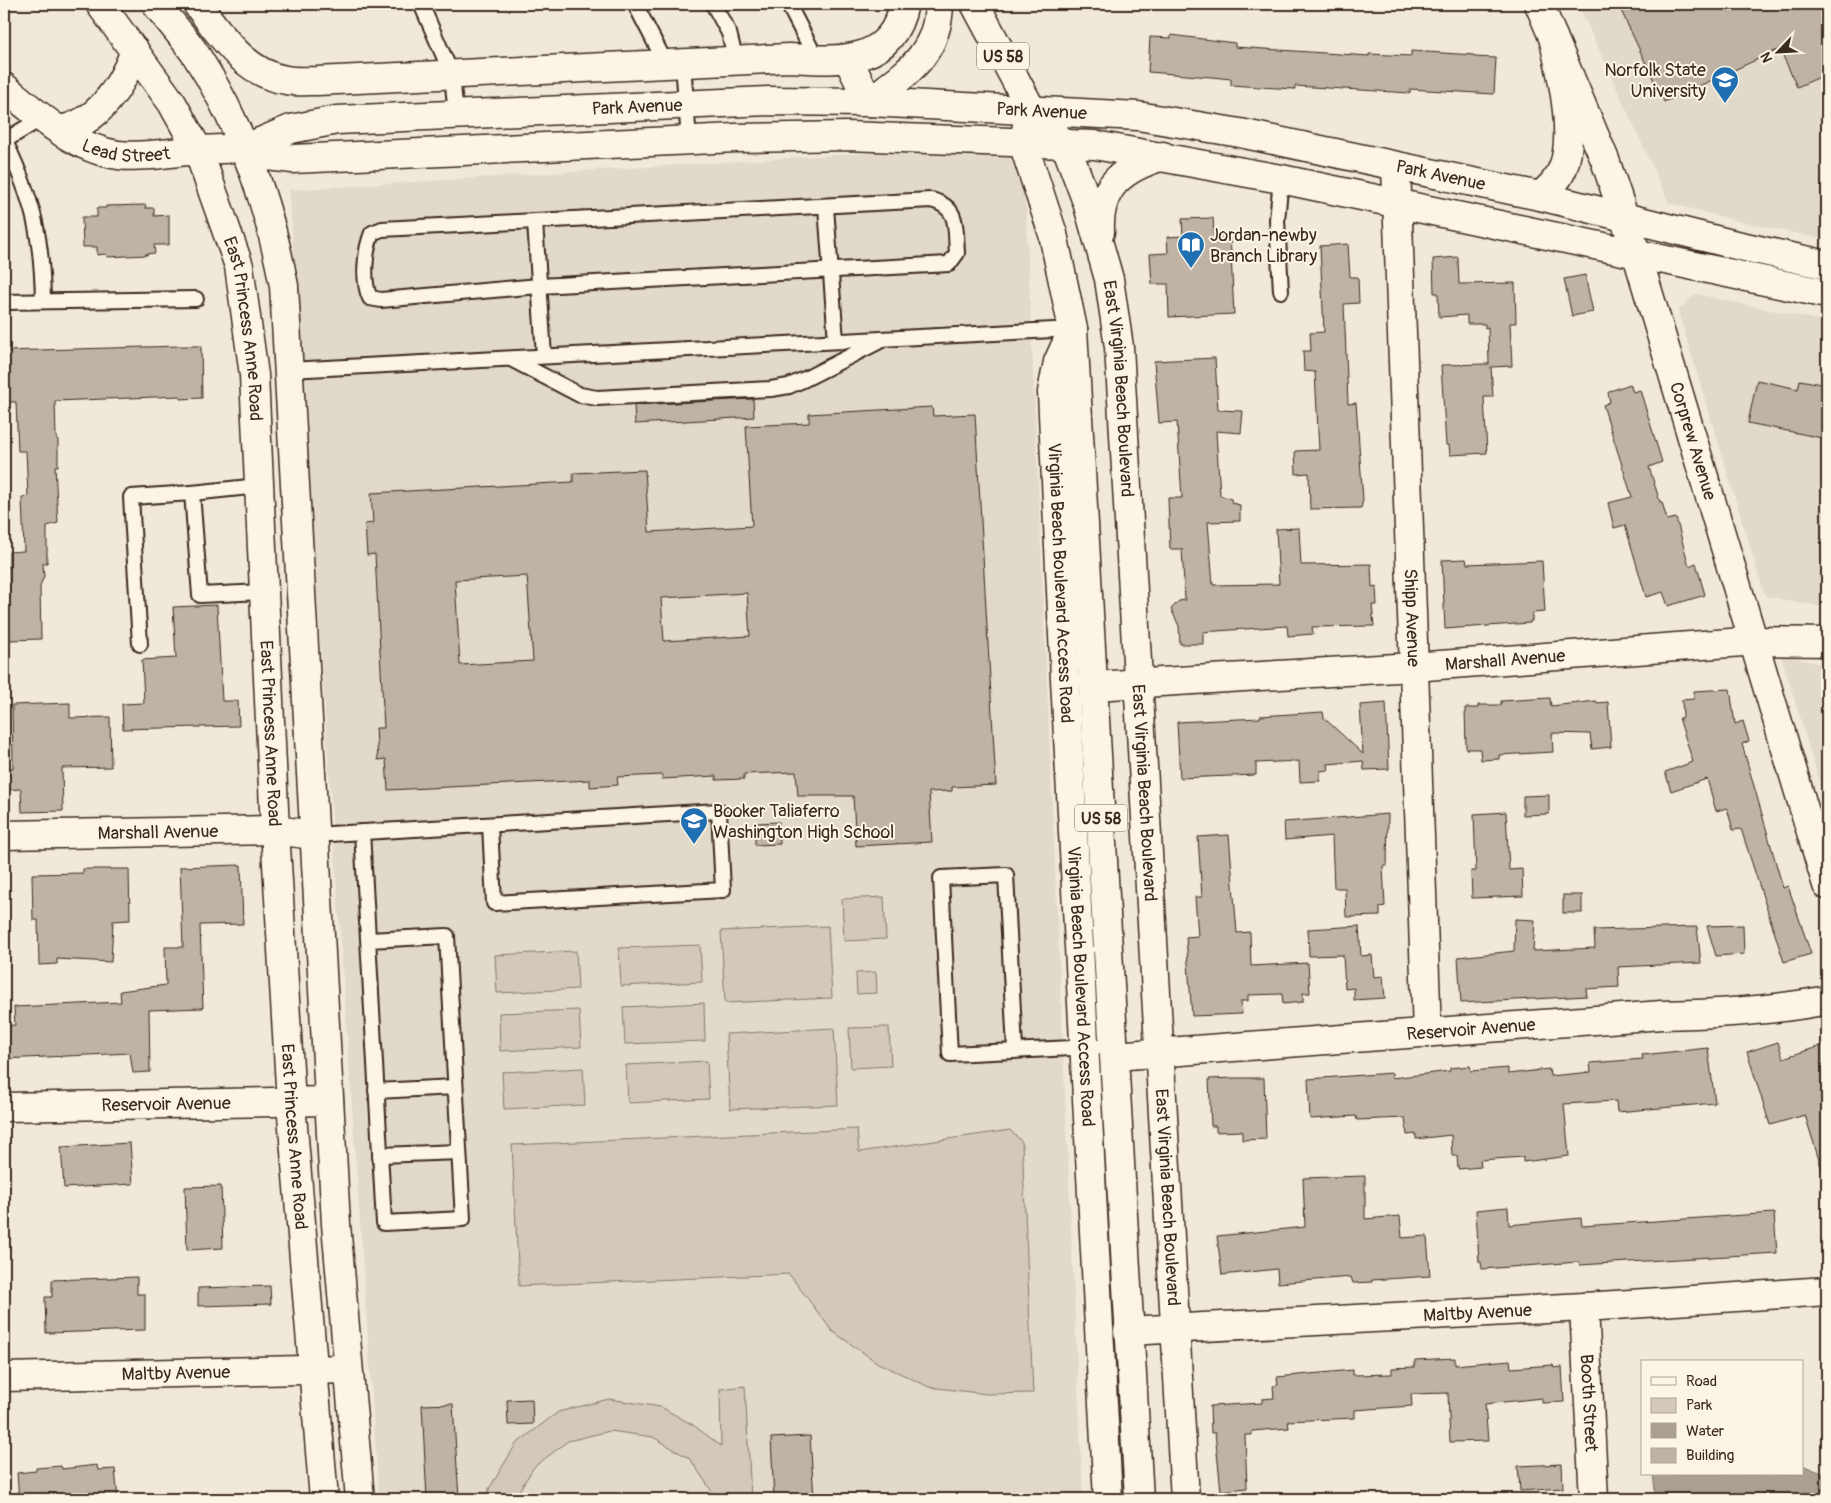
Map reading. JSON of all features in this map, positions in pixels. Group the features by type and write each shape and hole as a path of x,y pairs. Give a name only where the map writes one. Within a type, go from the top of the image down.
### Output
{"main road":[{"name":"East Princess Anne Road","path":"100,4 172,103 198,150 239,266 254,375 275,830 291,1103 324,1499"},
{"name":"East Princess Anne Road","path":"156,4 195,54 223,101 246,148 276,241 284,286 336,1224 360,1499"},
{"path":"197,4 241,58 262,72 285,80 317,81 736,61 848,59 864,55 884,43 893,34 900,20 904,4"},
{"path":"848,59 869,102 925,54 939,24 939,4"},
{"name":"East Virginia Beach Boulevard","path":"975,4 1030,109 1064,144 1087,202 1115,311 1119,347 1139,684 1184,1499"},
{"name":"Corprew Avenue","path":"1539,4 1605,160 1637,255 1826,877"},
{"path":"1540,196 1551,187 1562,170 1566,156 1567,117 1564,85 1553,37"},
{"name":"Lead Street","path":"51,124 73,128 95,113 113,94 127,72 135,51"},
{"name":"Lead Street","path":"4,87 51,124 92,149 118,155 198,150"},
{"name":"Park Avenue","path":"198,150 246,148 277,133 303,125 336,120 768,101 869,102 1138,116 1240,133 1540,196 1623,215 1736,246 1827,265"},
{"path":"1023,142 1030,109"},
{"name":"Park Avenue","path":"246,148 266,156 293,159 689,140 847,136 1095,145 1281,179 1827,294"},
{"name":"US 58","path":"1023,142 1053,234 1073,329 1128,1331 1139,1499"},
{"path":"1101,251 1100,215 1104,197 1114,182 1138,165 1163,156"},
{"name":"Shipp Avenue","path":"1396,166 1427,1033"},
{"name":"Virginia Beach Boulevard Access Road","path":"1073,329 1058,362 1052,392 1065,679 1108,1499"},
{"name":"Marshall Avenue","path":"1094,686 1756,642 1827,642"},
{"name":"Marshall Avenue","path":"4,835 275,830 313,835"},
{"name":"Reservoir Avenue","path":"1114,1051 1159,1052 1662,1015 1726,1014 1791,1007 1827,1000"},
{"name":"Reservoir Avenue","path":"4,1107 329,1101"},
{"name":"Maltby Avenue","path":"1128,1331 1584,1307 1827,1291"},
{"name":"Booth Street","path":"1584,1307 1594,1499"},
{"name":"Maltby Avenue","path":"4,1377 312,1368 348,1369"}],"lane":[{"path":"421,4 452,75 456,115"},
{"path":"635,4 675,64 688,105 689,140"},
{"path":"713,4 729,33 736,61"},
{"path":"793,5 818,60"},
{"path":"43,300 42,260 36,220 24,181 4,141 51,124"},
{"path":"1281,179 1277,220 1281,291"},
{"path":"931,200 944,203 953,215 957,253 949,264 539,286 381,300 370,298 366,289 368,243 372,233 382,229 826,207 931,200"},
{"path":"826,207 836,341"},
{"path":"535,222 544,356"},
{"path":"4,302 196,299"},
{"path":"289,370 1073,329"},
{"path":"511,358 580,395 597,398 771,389 789,386 884,339"},
{"path":"140,644 131,497 259,486"},
{"path":"192,493 200,595 264,592"},
{"path":"313,835 719,811 723,890 494,903 490,825"},
{"path":"362,832 376,1091 384,1223 463,1219 447,936 368,940"},
{"path":"1015,1050 1006,875 941,878 950,1054 1085,1047 1114,1051"},
{"path":"376,1091 456,1087"},
{"path":"380,1155 459,1152"}],"shaded area":[{"name":"Norfolk State University","path":"1578,4 1827,4 1827,240 1733,220 1669,203"},
{"name":"Booker Taliaferro Washington High School","path":"1023,143 1083,1499 379,1499 289,190"},
{"path":"1696,294 1827,322 1827,608 1765,596 1678,311"},
{"path":"1781,655 1827,665 1827,807"}],"green space":[{"path":"884,897 886,939 844,941 842,899"},
{"path":"828,926 832,998 725,1003 721,931"},
{"path":"700,945 702,982 621,986 619,948"},
{"path":"576,951 578,989 497,993 495,955"},
{"path":"876,972 877,993 857,994 856,973"},
{"path":"704,1003 705,1041 625,1044 623,1007"},
{"path":"579,1010 581,1047 500,1051 499,1013"},
{"path":"889,1027 891,1066 851,1068 849,1028"},
{"path":"834,1028 838,1105 730,1109 726,1034"},
{"path":"707,1061 709,1099 628,1103 626,1065"},
{"path":"583,1068 585,1105 504,1109 502,1072"},
{"path":"857,1129 859,1152 1010,1130 1022,1142 1033,1393 987,1394 929,1387 878,1363 832,1331 789,1274 519,1286 512,1145"},
{"path":"745,1386 751,1499 717,1499 690,1459 653,1437 610,1431 568,1441 534,1467 514,1499 488,1499 489,1489 516,1444 558,1412 609,1399 661,1407 693,1425 721,1446 720,1389"}],"water":[{"path":"1804,1466 1827,1475 1827,1499 1656,1499 1653,1476 1804,1476"}],"building":[{"path":"1618,4 1827,4 1827,74 1797,87 1780,49 1664,102"},
{"path":"1171,35 1235,43 1235,47 1369,56 1369,54 1411,56 1411,51 1496,58 1494,94 1410,89 1410,93 1295,86 1295,89 1259,87 1231,85 1231,79 1148,72 1150,37 1171,38"},
{"path":"146,205 145,208 154,208 154,216 169,215 169,245 154,245 155,253 147,255 107,257 106,254 97,255 97,247 83,247 82,217 97,217 97,208 106,208 106,206"},
{"name":"Jordan-newby Branch Library","path":"1213,218 1214,235 1230,234 1234,314 1169,317 1168,284 1152,284 1150,254 1168,253 1167,237 1183,236 1182,219"},
{"path":"1348,244 1350,277 1358,277 1359,303 1344,304 1348,404 1356,403 1363,500 1361,508 1310,509 1309,473 1296,474 1295,451 1319,450 1315,372 1304,371 1303,351 1311,351 1310,333 1324,332 1320,246"},
{"path":"1458,257 1459,284 1515,283 1516,323 1510,323 1512,366 1491,367 1493,397 1484,397 1487,453 1450,455 1449,445 1446,445 1441,365 1489,364 1488,327 1485,328 1485,324 1467,324 1467,315 1439,317 1438,293 1434,293 1433,259"},
{"path":"1585,275 1593,312 1572,316 1564,279"},
{"path":"201,346 202,398 180,399 180,396 55,401 56,437 58,440 58,466 55,466 58,523 47,526 47,563 43,563 44,576 40,586 41,639 10,640 4,567 9,567 9,552 24,551 22,497 28,496 26,451 18,451 16,402 4,402 4,351"},
{"path":"1215,358 1218,410 1243,411 1241,433 1216,431 1220,495 1231,499 1232,503 1240,505 1240,521 1208,522 1213,585 1279,584 1276,529 1299,528 1301,565 1371,564 1372,587 1376,586 1377,605 1372,605 1374,626 1312,627 1313,634 1288,636 1287,626 1203,632 1203,644 1180,644 1179,626 1171,609 1179,601 1185,600 1182,549 1170,549 1168,498 1182,498 1177,422 1159,423 1154,361"},
{"path":"1757,380 1798,389 1800,380 1827,385 1827,439 1748,423"},
{"path":"1630,384 1633,392 1640,390 1662,462 1649,467 1660,502 1662,502 1667,520 1676,518 1689,566 1696,563 1705,595 1668,606 1663,592 1646,597 1625,525 1614,528 1608,503 1632,497 1603,405 1610,402 1608,393 1610,391"},
{"path":"753,399 754,417 635,424 634,405"},
{"path":"932,407 933,416 975,414 996,785 952,787 952,791 929,792 932,842 856,846 853,796 798,796 796,772 744,774 744,779 716,780 716,776 662,779 662,775 617,777 618,785 590,787 590,780 388,790 386,759 378,760 376,728 384,728 375,554 367,555 365,524 373,523 371,493 573,482 573,473 645,470 649,532 752,526 746,426 809,423 809,414","holes":["527,576 533,661 460,665 455,580","747,593 750,636 664,641 661,598"]},
{"path":"1466,559 1467,564 1542,561 1545,612 1532,613 1532,621 1530,623 1445,629 1442,560"},
{"path":"217,605 222,701 238,701 239,726 123,729 122,704 144,703 142,660 176,658 173,607"},
{"path":"1730,689 1735,724 1743,721 1749,741 1742,744 1783,888 1788,886 1811,954 1784,962 1741,829 1733,830 1727,808 1716,811 1707,779 1671,791 1665,772 1693,762 1679,718 1683,718 1682,700 1694,699 1694,691"},
{"path":"1550,698 1551,706 1596,701 1597,703 1608,702 1611,747 1592,749 1590,734 1552,733 1553,752 1499,755 1499,759 1481,760 1480,749 1466,749 1465,708 1478,708 1478,705 1501,705 1501,701"},
{"path":"70,703 70,718 110,717 111,767 62,768 63,811 22,812 21,789 4,790 4,768 13,768 12,705"},
{"path":"1386,703 1389,769 1364,770 1363,761 1328,764 1329,770 1320,771 1320,781 1300,782 1299,761 1256,763 1256,775 1180,778 1177,722 1260,718 1260,716 1323,712 1324,718 1363,754 1360,705"},
{"path":"1549,795 1549,814 1523,815 1523,796"},
{"path":"1506,812 1509,870 1522,869 1523,896 1472,898 1471,871 1476,871 1474,814"},
{"path":"1388,814 1387,866 1383,866 1385,906 1380,907 1380,916 1346,917 1345,888 1334,888 1332,836 1285,840 1284,822"},
{"path":"779,822 780,844 755,845 755,823"},
{"path":"1229,835 1237,933 1250,932 1251,966 1308,963 1310,993 1303,993 1303,1002 1283,1004 1282,994 1248,995 1248,1001 1241,1001 1242,1014 1192,1016 1186,937 1198,936 1195,897 1202,897 1198,837"},
{"path":"241,865 243,924 200,925 203,1008 149,1010 150,1072 133,1073 130,1053 4,1059 4,1026 15,1025 14,1007 121,1002 120,991 166,985 165,947 183,947 180,867"},
{"path":"83,869 129,869 130,920 113,921 111,962 57,959 57,964 39,965 38,920 33,920 32,874 83,873"},
{"path":"1563,895 1582,895 1582,913 1563,913"},
{"path":"1515,919 1535,920 1533,951 1595,948 1594,930 1697,927 1701,963 1618,967 1619,987 1586,989 1587,996 1461,1003 1458,957 1514,951"},
{"path":"1743,925 1744,954 1716,956 1707,926"},
{"path":"1359,926 1361,956 1372,955 1374,977 1383,976 1385,998 1354,1000 1354,988 1345,989 1343,955 1309,956 1308,929"},
{"path":"1778,1042 1783,1058 1824,1045 1827,1056 1827,1172 1823,1173 1805,1115 1770,1125 1747,1052"},
{"path":"1708,1048 1715,1103 1617,1112 1616,1101 1564,1104 1569,1156 1523,1162 1523,1157 1480,1160 1481,1167 1458,1169 1457,1156 1452,1156 1451,1135 1416,1139 1416,1134 1407,1135 1405,1118 1357,1120 1356,1116 1310,1119 1308,1079 1392,1073 1392,1078 1450,1071 1450,1068 1470,1066 1471,1071 1508,1068 1508,1074 1549,1069 1550,1076 1591,1072 1590,1063 1643,1059 1642,1055"},
{"path":"1264,1078 1266,1139 1242,1140 1242,1131 1216,1132 1216,1126 1211,1126 1209,1079"},
{"path":"130,1143 133,1184 64,1188 61,1147"},
{"path":"1365,1176 1365,1219 1400,1216 1402,1238 1427,1236 1430,1276 1353,1283 1351,1277 1278,1283 1277,1269 1222,1275 1217,1236 1305,1227 1303,1178"},
{"path":"221,1186 223,1248 187,1250 185,1187"},
{"path":"1508,1207 1509,1225 1581,1218 1582,1226 1774,1213 1777,1253 1580,1265 1579,1262 1482,1269 1481,1262 1479,1262 1476,1210"},
{"path":"137,1277 137,1294 145,1294 145,1330 46,1333 45,1297 52,1297 52,1280"},
{"path":"270,1286 271,1304 198,1306 198,1288"},
{"path":"1455,1358 1455,1365 1510,1360 1511,1368 1553,1365 1554,1368 1562,1367 1564,1402 1542,1403 1542,1398 1485,1404 1488,1441 1450,1442 1448,1393 1411,1394 1412,1406 1355,1410 1355,1418 1288,1421 1289,1428 1252,1431 1252,1435 1245,1435 1247,1488 1221,1491 1215,1433 1211,1433 1210,1406 1262,1403 1262,1399 1274,1398 1273,1386 1278,1385 1277,1377 1353,1370 1353,1375 1392,1374 1392,1368 1415,1367 1415,1360"},
{"path":"532,1399 533,1424 508,1425 507,1400"},
{"path":"453,1404 459,1499 427,1499 422,1405"},
{"path":"810,1436 814,1499 774,1499 771,1438"},
{"path":"1562,1464 1563,1488 1520,1491 1518,1466"},
{"path":"97,1465 98,1470 115,1469 118,1499 19,1499 17,1473 36,1471 36,1468 61,1466 62,1469"}],"place":[{"name":"Norfolk State University","path":"1725,104"},
{"name":"Jordan-newby Branch Library","path":"1191,269"},
{"name":"Booker Taliaferro Washington High School","path":"694,845"}]}
